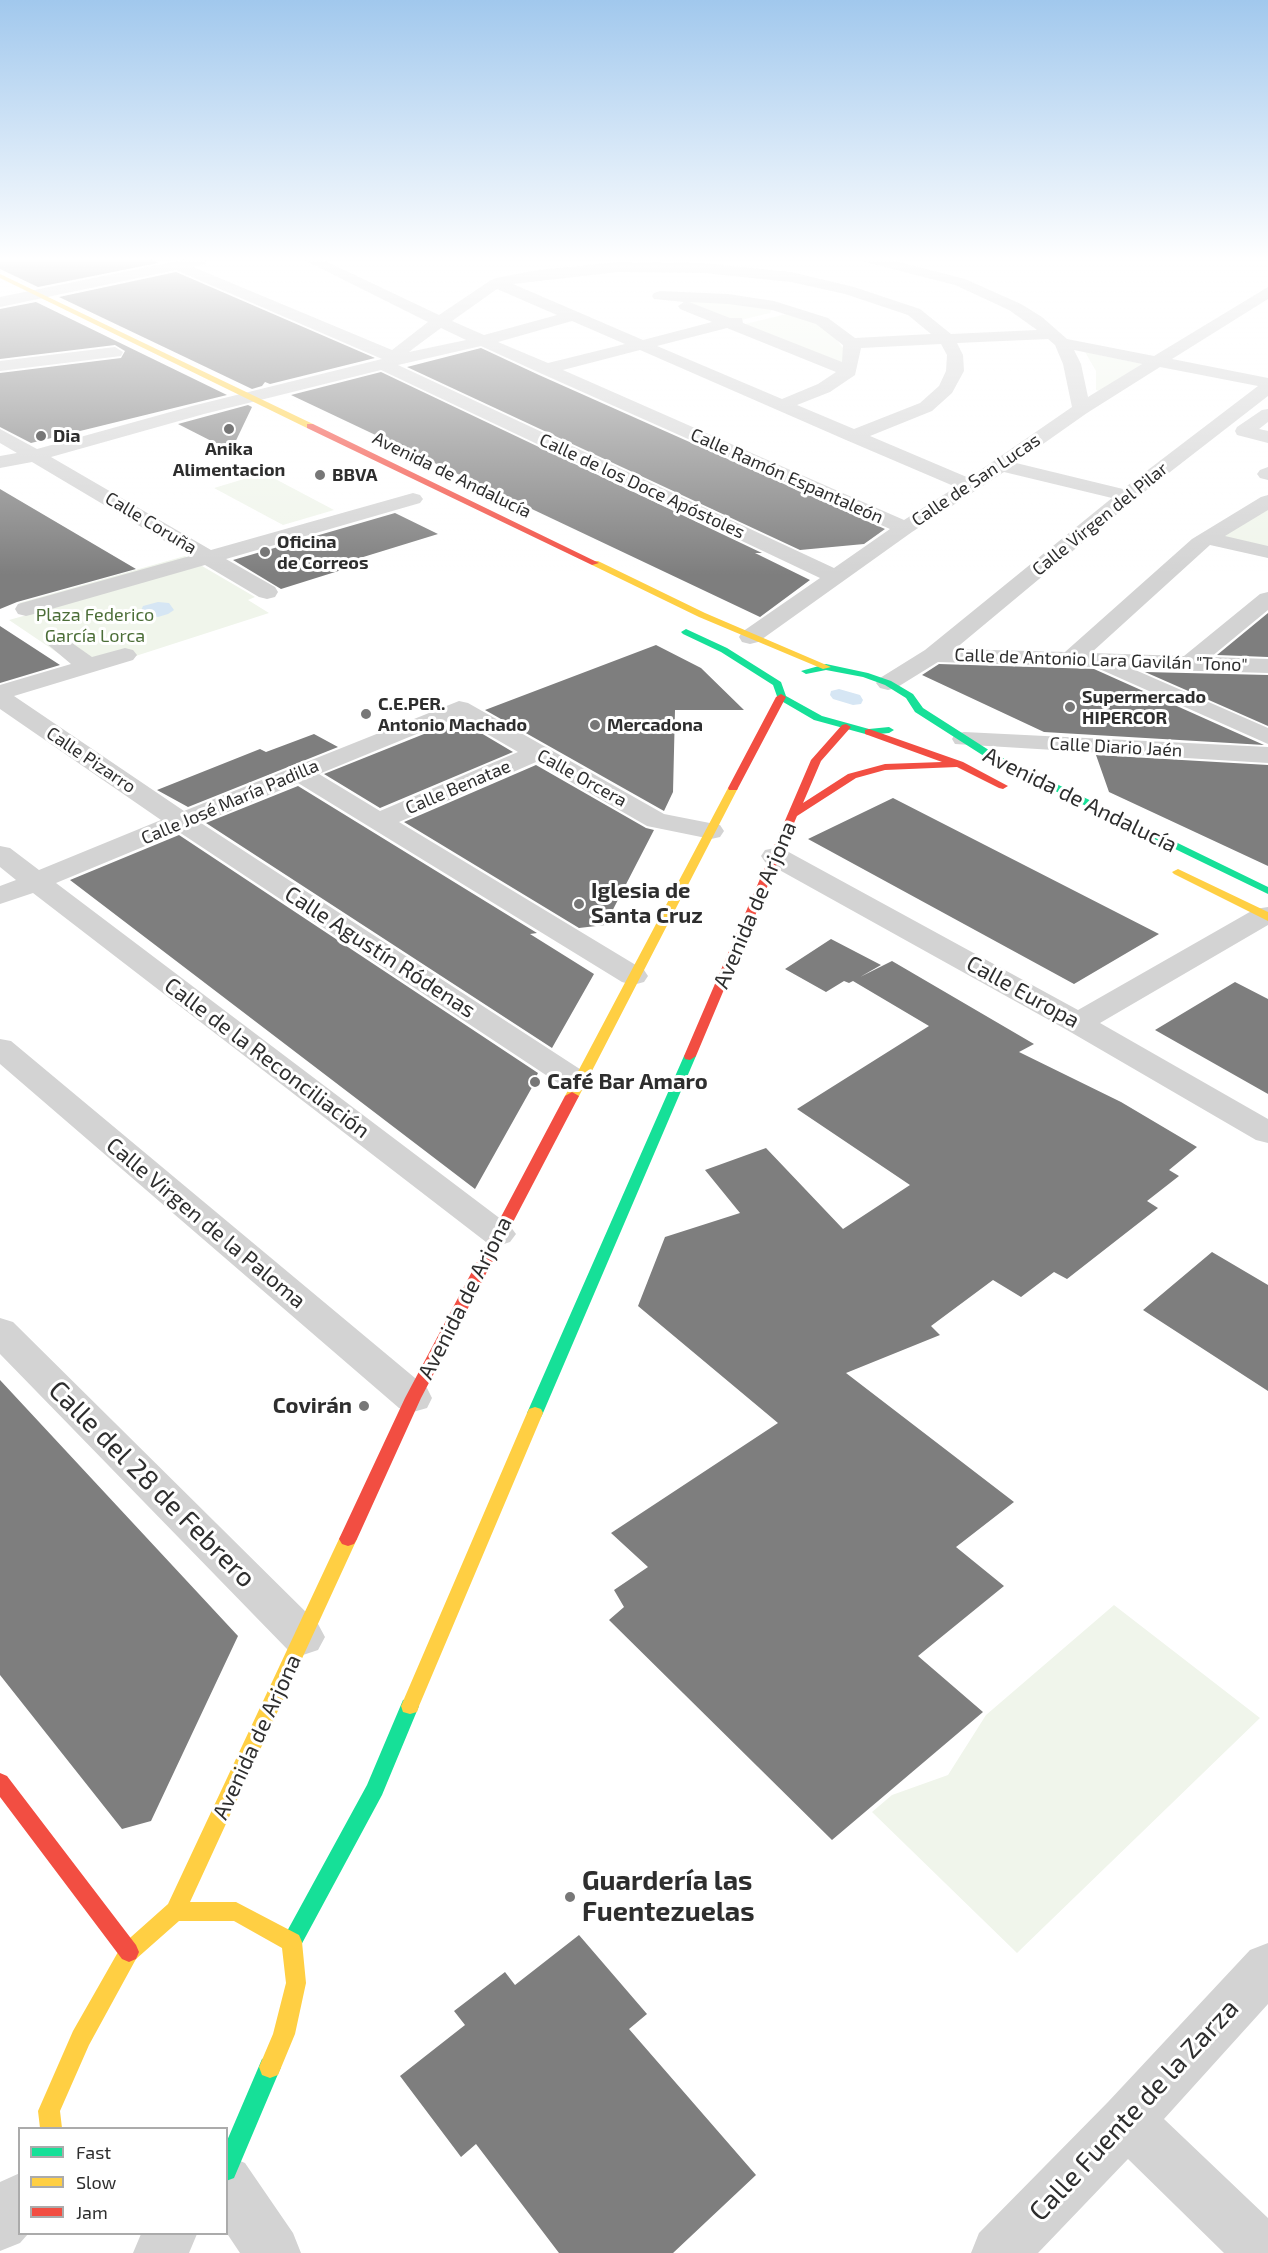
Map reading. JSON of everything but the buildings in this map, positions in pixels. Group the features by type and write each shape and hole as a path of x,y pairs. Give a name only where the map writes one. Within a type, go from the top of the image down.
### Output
{"main road":[{"name":"Avenida de Andalucía","path":"180,364 750,638 826,668 866,675 888,683 910,696 911,719 964,739 1267,907"},
{"path":"201,394 230,409"},
{"name":"Avenida de Andalucía","path":"392,488 418,501"},
{"path":"674,626 785,683 818,718 869,732 895,729 911,719"},
{"path":"785,683 826,668"},
{"name":"Avenida de Arjona","path":"175,1911 413,1398 711,831 785,683"},
{"name":"Avenida de Arjona","path":"292,1942 375,1789 816,759 846,727"},
{"name":"Avenida de Andalucía","path":"869,732 959,764 1012,790"},
{"path":"794,814 852,776 885,767 959,764"},
{"name":"Avenida de Andalucía","path":"1170,868 1267,907"},
{"path":"0,1782 129,1953"},
{"path":"51,2127 49,2111 81,2038 129,1953 175,1911 236,1912 292,1942 296,1983 284,2034 228,2165"}],"street":[{"path":"0,366 20,364"},
{"path":"0,462 230,409 251,399 382,364"},
{"name":"Calle de los Doce Apóstoles","path":"394,364 835,577"},
{"name":"Calle Ramón Espantaleón","path":"535,364 904,528"},
{"path":"546,369 566,364"},
{"path":"686,364 971,486"},
{"path":"832,364 849,371"},
{"path":"782,405 824,388 849,371 850,364"},
{"path":"853,436 926,407 946,389 955,371 955,364"},
{"path":"1072,364 1081,409"},
{"name":"Calle de San Lucas","path":"750,638 904,528 971,486 1081,409 1150,364"},
{"path":"1170,364 1268,385"},
{"name":"Calle Virgen del Pilar","path":"888,683 933,654 1268,385"},
{"path":"1268,414 1244,431 1268,437"},
{"name":"Calle Coruña","path":"0,435 267,592"},
{"path":"1000,465 1127,496"},
{"path":"26,609 418,501"},
{"path":"1268,501 1207,538 1082,658 1268,737"},
{"path":"1207,538 1267,552"},
{"path":"1191,662 1268,599"},
{"path":"57,643 89,666"},
{"name":"Calle de Antonio Lara Gavilán \"Tono\"","path":"933,654 1268,666"},
{"path":"0,693 124,655"},
{"name":"Calle Pizarro","path":"0,698 183,822"},
{"name":"Calle Orcera","path":"459,708 656,820 711,831"},
{"name":"Calle José María Padilla","path":"0,896 459,708"},
{"name":"Calle Diario Jaén","path":"964,739 1268,755"},
{"name":"Calle Benatae","path":"380,821 537,753"},
{"path":"299,773 633,976"},
{"name":"Calle Agustín Ródenas","path":"183,822 578,1082"},
{"name":"Calle de la Reconciliación","path":"0,854 498,1234"},
{"name":"Calle Europa","path":"775,856 1078,1023 1268,1133"},
{"path":"1078,1023 1267,907"},
{"name":"Calle Virgen de la Paloma","path":"0,1048 413,1398"},
{"name":"Calle del 28 de Febrero","path":"0,1330 303,1637"},
{"name":"Calle Fuente de la Zarza","path":"999,2253 1127,2121 1268,1967"},
{"path":"1127,2121 1264,2253"},
{"path":"228,2185 273,2253"},
{"path":"0,2223 18,2203"},
{"path":"161,2253 170,2235"}],"green space":[{"path":"831,364 844,364 843,369"},
{"path":"1092,364 1142,364 1099,391 1096,390 1096,371"},
{"path":"264,473 334,510 283,525 214,488"},
{"path":"1268,506 1268,549 1221,537"},
{"name":"Plaza Federico García Lorca","path":"185,556 255,597 248,600 269,613 86,672 9,620 34,613 19,603"},
{"path":"1114,1605 1260,1718 1017,1953 872,1812 892,1795 948,1775 986,1715"}],"water":[{"path":"158,602 169,603 174,610 158,617 140,613 143,606"},
{"path":"839,689 860,695 863,700 861,704 853,705 833,699 830,695 831,691"}],"traffic: fast":[{"path":"686,632 724,650 778,684"},
{"path":"806,671 826,667 865,675 888,683 910,696 919,710 991,756 1268,891"},
{"path":"778,684 781,697 818,718 869,732 889,730"},
{"path":"535,1413 690,1056"},
{"path":"292,1942 375,1789 410,1706"},
{"path":"228,2165 270,2067"}],"traffic: slow":[{"path":"182,364 310,426"},
{"path":"595,563 702,615 826,667"},
{"path":"572,1096 733,788"},
{"path":"1178,872 1268,917"},
{"path":"410,1706 535,1413"},
{"path":"175,1911 348,1539"},
{"path":"51,2127 49,2111 81,2038 129,1952 175,1911 236,1912 292,1942 296,1983 284,2034 270,2067"}],"traffic: jam":[{"path":"310,426 595,563"},
{"path":"733,788 781,697"},
{"path":"690,1056 816,760 846,727"},
{"path":"869,732 959,764 1003,786"},
{"path":"794,814 852,776 885,767 959,764"},
{"path":"348,1539 413,1398 572,1096"},
{"path":"0,1782 129,1952"}],"place":[{"name":"Anika Alimentacion","path":"229,429"},
{"name":"Dia","path":"41,436"},
{"name":"BBVA","path":"320,475"},
{"name":"Oficina de Correos","path":"265,552"},
{"name":"Supermercado HIPERCOR","path":"1070,707"},
{"name":"C.E.PER. Antonio Machado","path":"366,714"},
{"name":"Mercadona","path":"595,725"},
{"name":"Iglesia de Santa Cruz","path":"579,904"},
{"name":"Café Bar Amaro","path":"535,1082"},
{"name":"Covirán","path":"364,1406"},
{"name":"Guardería las Fuentezuelas","path":"570,1897"}]}
